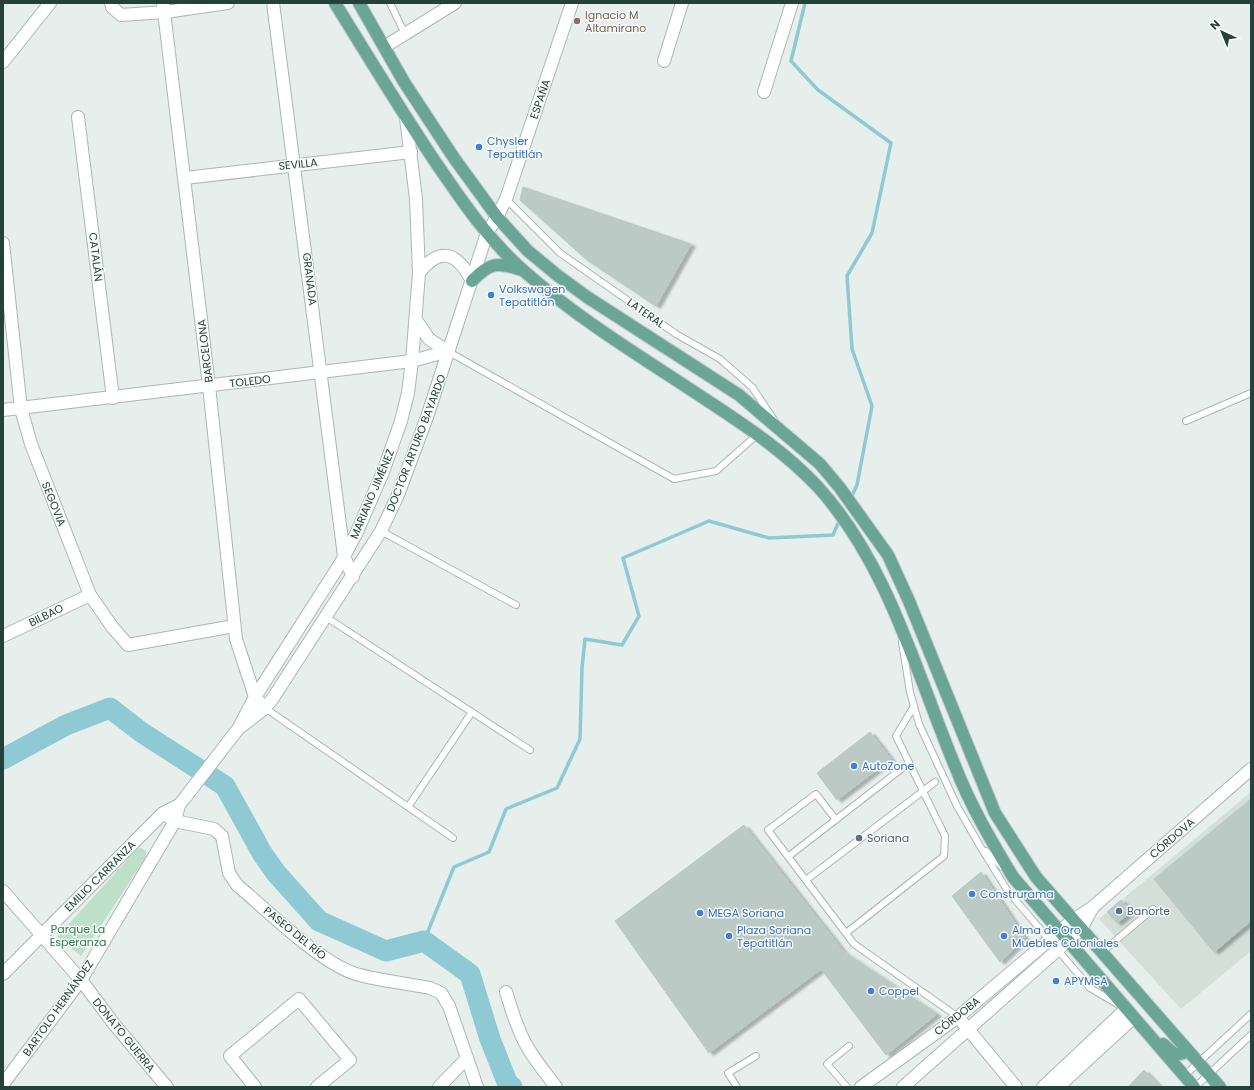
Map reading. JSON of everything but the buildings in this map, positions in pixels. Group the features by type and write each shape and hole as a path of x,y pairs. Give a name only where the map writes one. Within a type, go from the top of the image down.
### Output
{"main road":[{"path":"335,3 406,118 470,212 487,233 523,271 560,301 758,434 775,447 817,486 829,500 857,538 874,566 900,626 956,770 992,841 1013,877 1129,1014 1194,1087"},
{"path":"360,3 404,82 454,158 497,217 528,251 557,275 739,395 820,464 840,488 868,525 888,555 910,601 995,813 1036,876 1220,1087"},
{"path":"472,281 482,270 490,266 505,265 523,271"},
{"path":"1151,1039 1160,1042 1177,1055 1188,1051"}],"street":[{"path":"3,62 50,3"},
{"path":"111,3 112,7 121,15 164,8 228,3"},
{"name":"GRANADA","path":"274,3 322,372 344,556 353,577"},
{"path":"384,47 455,3"},
{"name":"ESPAÑA","path":"487,233 506,199 572,3"},
{"path":"664,61 682,3"},
{"path":"764,92 790,4"},
{"name":"BARCELONA","path":"164,8 209,386 234,626 236,640 255,697"},
{"name":"CATALÁN","path":"78,117 113,398"},
{"name":"MARIANO JIMÉNEZ","path":"163,813 181,802 238,729 255,697 344,556 360,526 392,448 408,393 416,320 419,273 419,240 411,152 406,118"},
{"name":"SEVILLA","path":"184,178 295,164 411,152"},
{"name":"DOCTOR ARTURO BAYARDO","path":"238,729 265,708 382,531 414,455 487,233"},
{"name":"SEGOVIA","path":"3,243 21,409 30,444 90,594 113,628 128,645 234,626"},
{"path":"419,273 432,259 446,256 459,262 465,268 472,281"},
{"path":"416,320 429,339 449,352"},
{"name":"TOLEDO","path":"3,410 412,361 449,352"},
{"name":"BILBAO","path":"3,636 90,594"},
{"path":"255,697 265,708"},
{"name":"CÓRDOVA","path":"1077,924 1093,907 1251,769"},
{"name":"BARTOLO HERNÁNDEZ","path":"3,1084 81,980 175,821 181,802"},
{"name":"PASEO DEL RÍO","path":"163,813 175,821 214,829 222,836 229,873 237,885 315,951 334,964 354,974 430,988 441,993 449,1006 477,1087"},
{"name":"EMILIO CARRANZA","path":"3,974 41,934 163,813"},
{"name":"DONATO GUERRA","path":"3,891 81,980 114,1024 167,1087"},
{"name":"CÓRDOBA","path":"861,1087 958,1017 1049,940 1063,936 1077,924"},
{"name":"CÓRDOBA","path":"902,1087 1057,950 1063,936"},
{"path":"506,992 518,1028 524,1040 537,1063 556,1087"},
{"path":"252,1086 230,1056 299,999 350,1060 317,1087"},
{"path":"1044,1087 1129,1014"},
{"path":"1058,1087 1129,1014"},
{"path":"958,1017 1016,1087"},
{"path":"439,1087 467,1058"}],"lane":[{"path":"390,3 405,34"},
{"name":"LATERAL","path":"506,199 560,253 676,334 720,359 752,387 780,429"},
{"path":"449,352 674,479 716,471 758,434"},
{"path":"1186,422 1251,393"},
{"path":"382,531 516,605"},
{"path":"326,617 530,750"},
{"path":"900,626 914,706 919,724 957,806 980,846 1007,890 1090,988 1129,1014"},
{"path":"846,933 944,856 945,836 896,736 914,706"},
{"path":"265,708 453,838"},
{"path":"408,807 472,712"},
{"path":"789,856 909,763"},
{"path":"806,880 935,782"},
{"path":"836,820 816,794 768,830 854,944 958,1017"},
{"path":"980,846 1013,877"},
{"path":"1102,952 1153,909"},
{"path":"1184,1076 1251,1014"},
{"path":"1194,1087 1251,1035"},
{"path":"847,1087 827,1064 849,1046"},
{"path":"737,1087 728,1073 756,1056"}],"shaded area":[{"path":"1251,792 1251,951 1181,1009 1099,919"}],"green space":[{"name":"Parque La Esperanza","path":"138,848 146,851 146,857 81,956 57,937"}],"waterway":[{"path":"805,3 791,61 818,90 891,143 872,233 847,276 852,349 872,406 857,485 851,498"},
{"path":"424,941 454,867 489,852 506,809 557,788 580,739 582,668 585,639 622,645 639,616 623,558 709,521 769,538 833,535 840,519"},
{"path":"3,759 66,725 110,708 141,732 225,786 262,853 276,873 319,921 386,951 424,941 470,974 490,1039 507,1082 512,1087"}],"place":[{"name":"Ignacio M Altamirano","path":"577,21"},
{"name":"Chysler Tepatitlán","path":"479,147"},
{"name":"Volkswagen Tepatitlán","path":"491,295"},
{"name":"AutoZone","path":"854,766"},
{"name":"Soriana","path":"859,838"},
{"name":"Construrama","path":"972,894"},
{"name":"Banorte","path":"1119,911"},
{"name":"MEGA Soriana","path":"700,913"},
{"name":"Plaza Soriana Tepatitlán","path":"729,936"},
{"name":"Alma de Oro Muebles Coloniales","path":"1004,936"},
{"name":"APYMSA","path":"1056,981"},
{"name":"Coppel","path":"871,991"}]}
